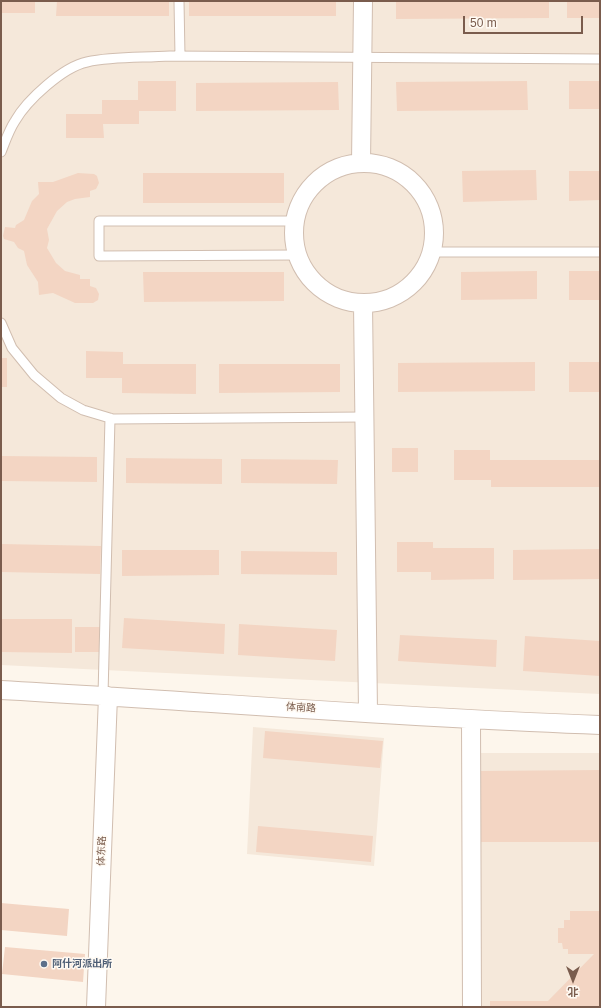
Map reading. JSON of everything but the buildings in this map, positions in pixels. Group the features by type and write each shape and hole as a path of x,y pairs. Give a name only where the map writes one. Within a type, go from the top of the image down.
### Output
{"street":[{"path":"361,163 364,58 363,1"},
{"path":"361,163 375,164 395,170 413,182 422,193 429,205 433,218 435,232 432,252 423,272 403,292 384,301 363,304 349,302 325,292 306,272 297,255 294,234 295,221 304,196 318,180 335,169 361,163"},
{"path":"363,304 368,712"},
{"name":"体南路","path":"1,690 368,712 471,720 600,725"},
{"name":"体东路","path":"96,1007 106,696"},
{"path":"471,720 472,1007"}],"lane":[{"path":"179,1 180,56"},
{"path":"1,152 15,120 36,96 58,75 86,62 114,59 180,56 600,59"},
{"path":"295,221 99,221 99,256 297,255"},
{"path":"432,252 600,252"},
{"path":"1,323 12,348 34,375 61,398 83,410 110,418 364,417"},
{"path":"106,696 110,418"}],"shaded area":[{"path":"1,1 600,1 600,694 1,665"},
{"path":"253,727 384,738 374,866 247,854"},
{"path":"476,753 600,753 600,1007 479,1007"}],"place":[{"name":"阿什河派出所","path":"44,964"}]}
